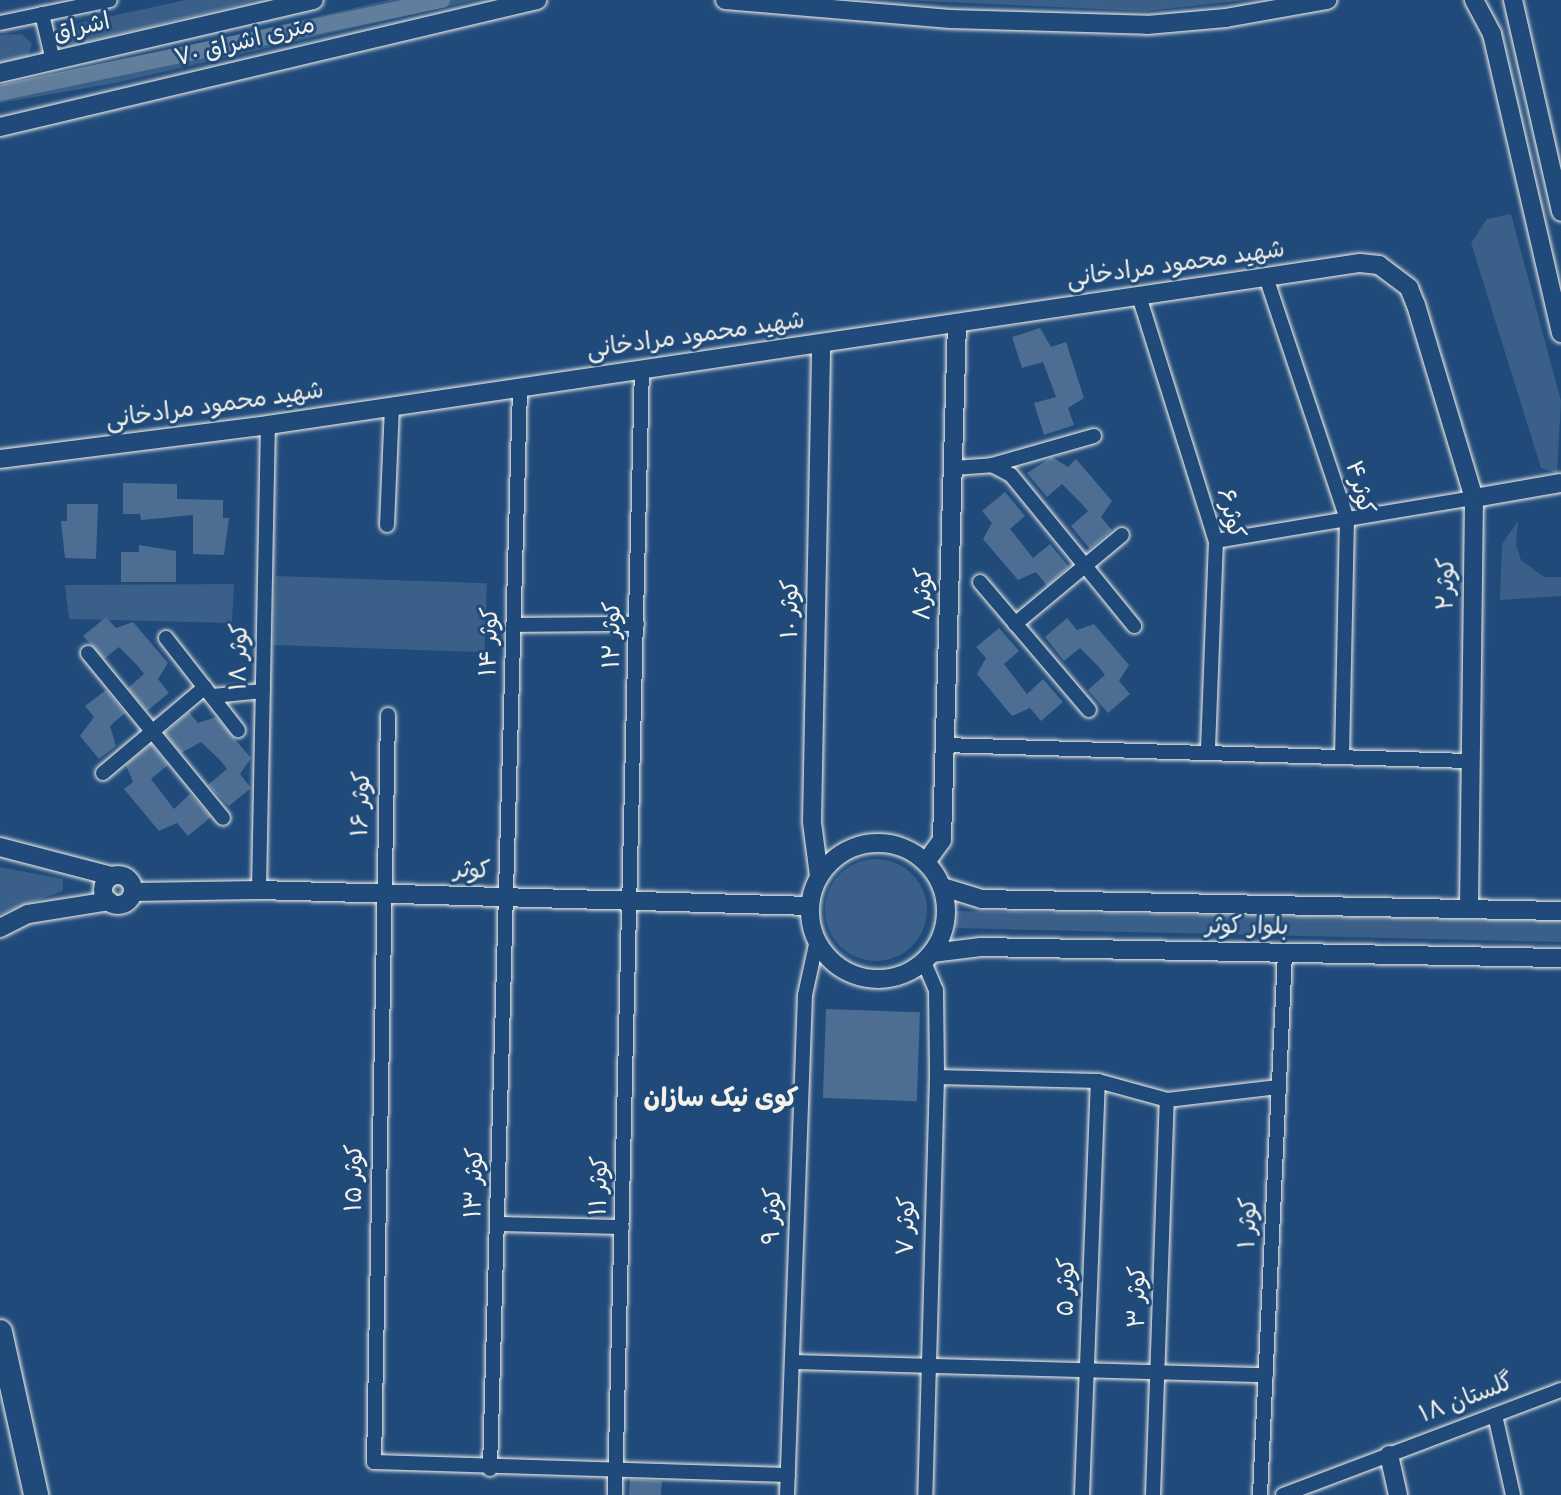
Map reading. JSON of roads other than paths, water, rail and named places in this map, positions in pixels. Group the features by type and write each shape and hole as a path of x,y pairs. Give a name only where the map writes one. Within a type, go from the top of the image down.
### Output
{"highway":[{"path":"0,1332 36,1495"}],"main road":[{"name":"اشراق","path":"0,73 314,0"},
{"name":"۷۰ متری اشراق","path":"0,127 537,0"},
{"path":"725,0 950,19 1136,25 1226,18 1327,0"},
{"path":"1474,0 1492,34 1561,333"},
{"path":"1513,0 1555,163 1561,212"},
{"name":"شهید محمود مرادخانی","path":"0,459 268,425 1360,263 1396,274"},
{"name":"کوثر۲","path":"1396,274 1416,305 1474,498 1469,761 1469,909"},
{"name":"کوثر۸","path":"927,862 942,840 957,323"},
{"name":"کوثر ۱۰","path":"819,876 812,822 821,343"},
{"path":"1474,498 1561,483"},
{"path":"878,842 896,844 927,862 943,887 946,921 928,957 892,978 857,975 827,955 817,940 810,906 819,876 844,851 878,842"},
{"path":"0,848 129,880 133,892 126,902 109,901 28,914 0,928"},
{"path":"109,901 103,888 111,876"},
{"name":"بلوار کوثر","path":"943,887 982,900 1561,911"},
{"name":"کوثر","path":"133,892 259,890 810,906"},
{"name":"بلوار کوثر","path":"928,957 981,947 1561,958"},
{"path":"1389,1455 1398,1495"}],"street":[{"path":"0,22 110,0"},
{"path":"42,14 53,61"},
{"name":"کوثر۴","path":"1266,277 1347,519 1342,757"},
{"name":"کوثر۶","path":"1139,296 1216,542 1208,751"},
{"name":"کوثر ۱۲","path":"631,901 642,369"},
{"name":"کوثر ۱۴","path":"506,897 520,387"},
{"path":"387,525 392,406"},
{"name":"کوثر ۱۸","path":"259,890 268,425"},
{"path":"952,468 992,465 1094,436"},
{"path":"992,465 1011,475 1134,626"},
{"path":"1216,542 1474,498"},
{"path":"1015,624 1122,535"},
{"path":"980,582 1089,710"},
{"path":"514,625 637,624"},
{"path":"166,638 238,730"},
{"path":"88,653 223,818"},
{"path":"103,773 151,732 209,692 263,691"},
{"name":"کوثر ۱۶","path":"382,894 388,715"},
{"path":"945,745 1208,751 1469,761"},
{"name":"۱۵ کوثر","path":"382,894 374,1462 490,1470"},
{"name":"کوثر ۱۳","path":"490,1470 506,897"},
{"name":"کوثر ۱۱","path":"615,1495 631,901"},
{"name":"کوثر ۹","path":"788,1495 804,995 817,940"},
{"name":"کوثر ۱","path":"1260,1495 1286,953"},
{"name":"کوثر ۷","path":"925,1495 925,1366 937,1077 936,990 928,957"},
{"path":"937,1077 1098,1082 1167,1100 1278,1086"},
{"name":"کوثر ۵","path":"1082,1495 1098,1082"},
{"name":"کوثر ۳","path":"1153,1495 1160,1372 1167,1100"},
{"path":"497,1224 622,1227"},
{"path":"792,1362 1266,1375"},
{"name":"گلستان ۱۸","path":"1283,1495 1561,1390"},
{"path":"1495,1415 1513,1495"},
{"path":"490,1470 788,1474"}],"waterway":[{"path":"0,93 442,0"}],"district":[{"name":"کوی نیک سازان","path":"721,1101"}]}
